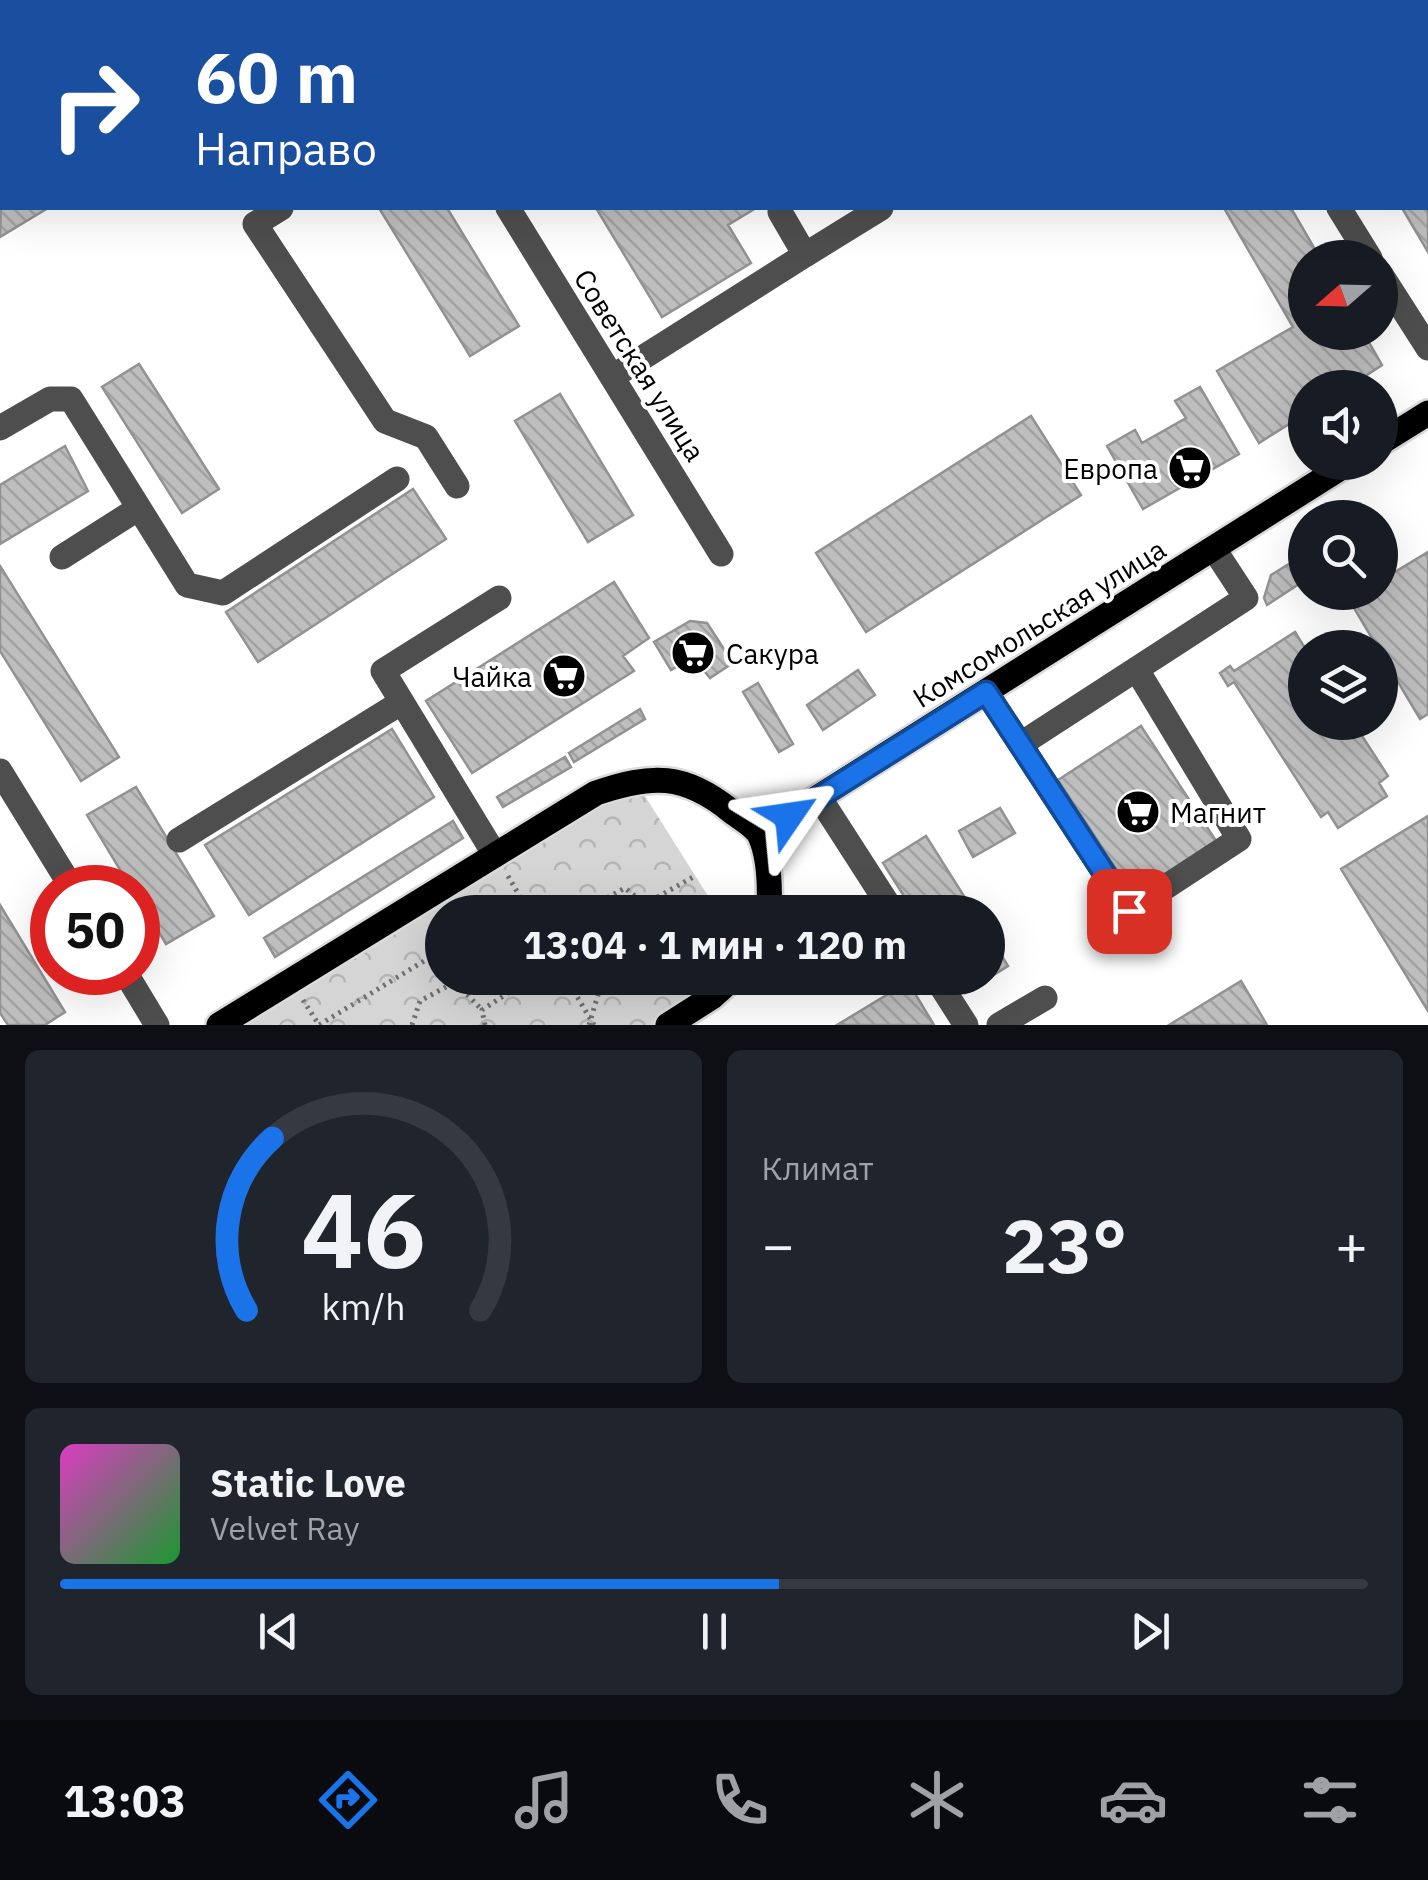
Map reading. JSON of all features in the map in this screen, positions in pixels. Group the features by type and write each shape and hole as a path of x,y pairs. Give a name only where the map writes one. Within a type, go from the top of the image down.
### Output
{"main road":[{"path":"1398,432 1428,413"},
{"name":"Комсомольская улица","path":"760,834 1322,480"},
{"path":"218,1025 596,793 634,780 671,779 709,793 760,834 770,895"},
{"path":"668,1025 714,995"}],"street":[{"path":"278,210 254,224 385,421 426,438 456,486"},
{"name":"Советская улица","path":"509,210 722,554"},
{"path":"612,377 878,210"},
{"path":"1339,210 1358,240"},
{"path":"780,212 805,255"},
{"path":"1398,300 1428,348"},
{"path":"0,428 50,399 70,399 187,585 223,593 397,478"},
{"path":"62,557 139,508"},
{"path":"1020,744 1246,598 1214,548"},
{"path":"495,854 384,671 499,598"},
{"path":"986,692 1129,911 1240,839 1137,670"},
{"path":"180,840 402,702"},
{"path":"0,771 58,865"},
{"path":"819,797 883,895"},
{"path":"139,995 158,1025"},
{"path":"947,995 966,1025"},
{"path":"1000,1025 1044,998"}],"path":[{"path":"495,854 518,895"},
{"path":"661,895 695,876"},
{"path":"612,895 625,888 634,895"},
{"path":"319,1025 425,960"},
{"path":"412,1025 420,1001 455,982 482,1010 486,1025"},
{"path":"482,1010 505,995"},
{"path":"576,995 592,1024"},
{"path":"592,1024 599,995"}],"green space":[{"path":"635,780 707,895 440,895"},
{"path":"425,904 425,995 709,995 668,1025 219,1025"}],"building":[{"path":"1,210 45,210 0,237"},
{"path":"380,210 448,210 519,326 470,356"},
{"path":"597,210 753,210 728,225 751,263 662,317"},
{"path":"1225,210 1292,210 1310,240 1288,240 1288,318"},
{"path":"1403,210 1428,210 1428,252"},
{"path":"1288,330 1288,350 1373,350 1382,365 1374,370 1288,370 1288,425 1259,443 1217,371"},
{"path":"139,364 219,489 182,513 102,387"},
{"path":"1200,387 1239,454 1143,509 1107,446 1135,430 1142,443 1186,418 1175,401"},
{"path":"560,394 633,515 588,542 515,421"},
{"path":"1031,416 1081,495 866,632 816,553"},
{"path":"65,446 88,491 0,544 0,485"},
{"path":"413,489 446,539 258,662 226,612"},
{"path":"1428,552 1428,714 1420,719 1398,682 1398,630 1367,630 1355,610 1398,610 1398,570"},
{"path":"1288,564 1288,591 1267,605 1264,598 1271,575"},
{"path":"0,566 119,757 81,781 0,651"},
{"path":"614,582 649,638 623,656 634,671 472,773 426,701"},
{"name":"Сакура","path":"690,621 707,623 733,663 710,678 705,672 678,666 671,670 654,642"},
{"path":"1288,636 1288,740 1365,740 1388,776 1379,783 1387,796 1338,828 1328,812 1321,817 1234,682 1228,686 1220,673 1230,666 1234,671"},
{"path":"858,670 875,695 823,730 807,705"},
{"path":"758,683 793,744 779,752 743,692"},
{"path":"640,709 645,719 574,762 569,753"},
{"name":"Магнит","path":"1141,726 1218,844 1135,898 1058,780"},
{"path":"392,729 434,797 249,915 205,845"},
{"path":"565,757 571,767 503,807 497,797"},
{"path":"136,787 214,916 166,944 160,934 160,865 117,865 87,815"},
{"path":"1000,808 1015,833 973,857 959,831"},
{"path":"1428,816 1428,1011 1341,869"},
{"path":"453,821 463,838 275,957 264,938"},
{"path":"926,836 963,895 903,895 883,863"},
{"path":"0,905 30,954 30,995 55,995 65,1012 45,1025 8,1025 0,1013"},
{"path":"1241,981 1267,1025 1169,1025"},
{"path":"887,995 916,995 934,1025 837,1025"}],"place":[{"name":"Европа","path":"1190,468"},
{"name":"Сакура","path":"693,653"},
{"name":"Чайка","path":"564,676"},
{"name":"Магнит","path":"1138,812"}],"route":[{"path":"789,816 986,692 1129,911"}]}
